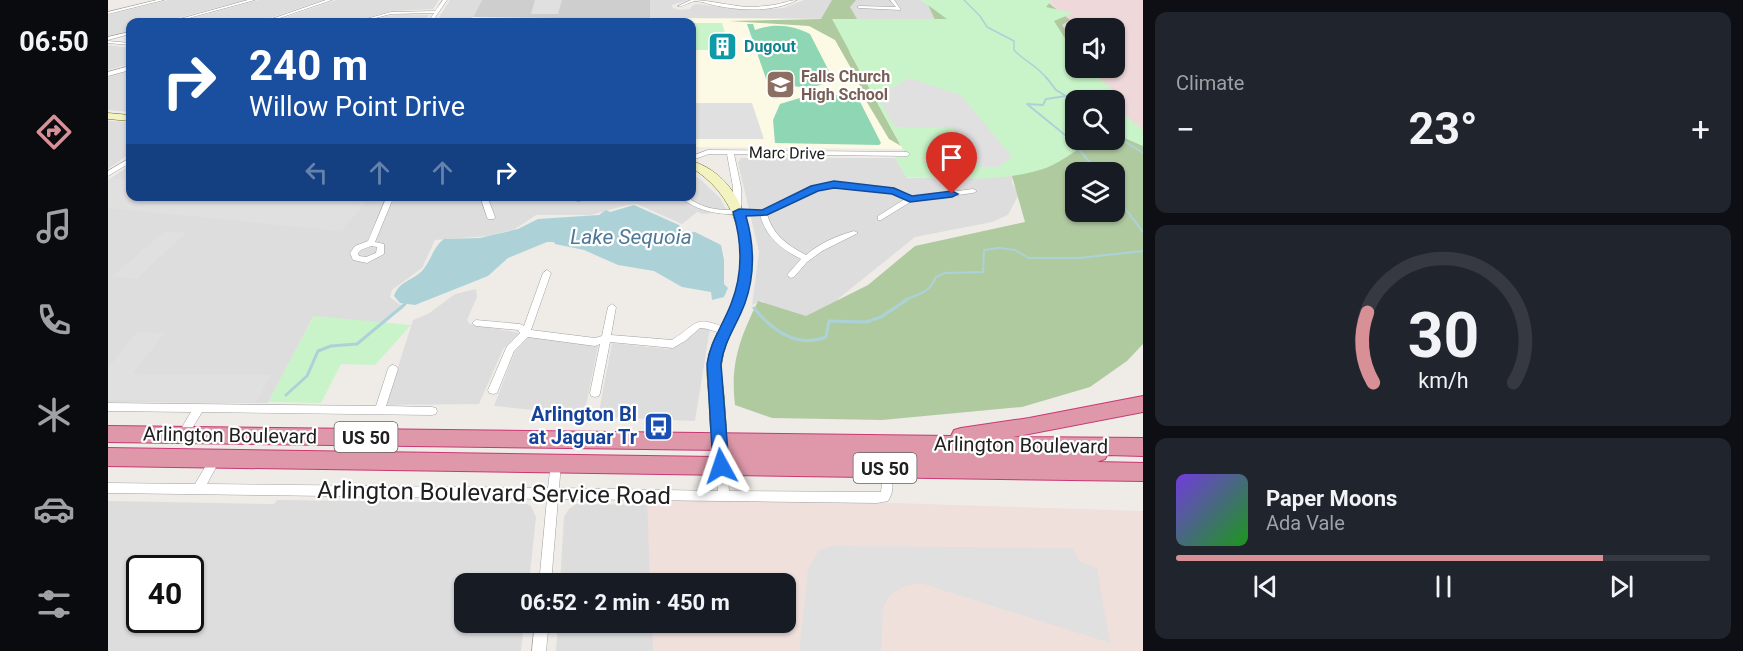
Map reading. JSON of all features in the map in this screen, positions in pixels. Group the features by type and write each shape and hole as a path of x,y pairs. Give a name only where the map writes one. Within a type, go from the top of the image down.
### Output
{"highway":[{"path":"872,443 990,432 1143,404"},
{"name":"Arlington Boulevard","path":"108,434 1136,446"},
{"path":"721,466 726,458 734,454 1075,458 1136,446"},
{"name":"Arlington Boulevard","path":"108,457 1143,472"},
{"path":"1049,470 1143,481"}],"street":[{"path":"108,13 162,0"},
{"path":"186,18 252,0"},
{"path":"277,18 330,0"},
{"path":"433,18 445,0"},
{"path":"680,6 696,0 747,6 778,5 795,0"},
{"path":"859,8 899,9 892,0"},
{"path":"372,18 391,13 437,12"},
{"path":"108,40 126,34"},
{"path":"108,40 126,43"},
{"path":"108,74 126,69"},
{"path":"108,116 126,118"},
{"name":"Marc Drive","path":"696,156 704,152 907,154"},
{"path":"724,496 714,364 716,348 738,303 746,269 746,234 738,210 737,187 730,152"},
{"path":"108,174 126,163"},
{"path":"696,167 715,179 738,210"},
{"path":"690,201 717,212 738,210 763,213 815,189 834,184 894,191 910,199"},
{"path":"881,218 910,199 974,191"},
{"path":"371,243 388,201"},
{"path":"485,201 491,217"},
{"path":"763,213 770,234 784,248 805,258"},
{"path":"791,275 805,258 833,240 854,233"},
{"path":"493,390 510,349 526,333 547,273"},
{"path":"595,393 612,307"},
{"path":"476,323 520,327 526,333 595,342 607,338 673,344 695,324 705,322 726,331"},
{"path":"380,410 393,369"},
{"path":"108,407 432,411"},
{"path":"183,434 199,408"},
{"path":"198,489 216,458"},
{"path":"546,573 556,463"},
{"name":"Arlington Boulevard Service Road","path":"108,488 883,498 888,488 883,468"},
{"path":"539,651 541,633"}],"shaded area":[{"path":"168,0 246,0 177,18 126,18 126,32 108,36 108,15"},
{"path":"259,0 323,0 270,18 192,18"},
{"path":"336,0 439,0 433,9 392,11 366,18 284,18"},
{"path":"450,0 482,0 472,18 439,18"},
{"path":"482,0 650,0 650,18 473,17"},
{"path":"535,0 562,0 558,14 531,14"},
{"path":"650,0 688,0 672,5 673,8 680,10 690,9 693,5 698,4 735,9 771,9 784,8 804,0 921,0 949,20 696,19 650,18"},
{"path":"1052,0 1143,0 1143,138 1125,126 1125,90 1105,90 1094,78 1125,78 1125,18 1068,18 1049,2"},
{"path":"429,15 427,18 379,18"},
{"name":"Falls Church High School","path":"473,17 652,18 472,18"},
{"name":"Falls Church High School","path":"696,18 832,19 903,149 696,147"},
{"path":"1065,23 1065,39 1062,25"},
{"path":"108,45 126,47 126,65 108,70"},
{"path":"126,70 126,112 108,110 108,76"},
{"path":"909,78 961,95 1012,157 999,167 980,167 953,128 895,127 877,96"},
{"path":"696,103 752,103 764,139 696,139"},
{"path":"108,121 126,122 126,157 108,169"},
{"path":"741,158 895,158 907,178 1013,176 1012,183 1019,194 1008,215 992,222 915,237 838,299 837,310 820,320 767,311 762,301 752,305 759,252 738,163"},
{"path":"126,168 126,201 696,201 696,177 720,198 728,212 703,214 697,212 682,224 637,204 591,215 536,215 515,229 489,236 435,240 422,268 392,290 390,297 404,308 380,324 313,317 268,403 108,402 108,180"},
{"path":"111,178 126,180 126,201 366,202 341,231 108,208 108,180"},
{"path":"165,231 186,233 136,279 112,277"},
{"path":"476,289 477,297 467,320 470,324 520,333 503,349 479,404 386,405 413,320 428,314 455,294"},
{"path":"699,327 710,328 695,421 598,417 612,343 667,349 682,343"},
{"path":"137,332 164,333 133,374 271,375 256,402 108,400 108,368"},
{"path":"527,336 598,346 584,415 494,406 515,351"},
{"path":"647,495 1143,511 1143,651 653,651 652,633 796,633 796,573 650,573"},
{"path":"277,500 524,503 531,506 536,517 530,573 454,573 454,633 523,633 521,651 108,651 108,501 274,504"},
{"path":"576,504 653,505 655,573 561,573 564,517"},
{"path":"832,546 1073,548 1079,561 1097,568 1110,643 920,583 903,587 890,595 883,608 881,651 799,651 808,569 819,550"},
{"path":"557,633 656,633 657,651 556,651"}],"green space":[{"path":"832,0 856,0 850,7 857,19 935,20 926,0 1049,3 1068,18 1065,18 1065,23 1062,25 1065,30 1065,78 1085,78 1080,90 1065,90 1065,150 1125,150 1125,123 1143,138 1143,344 1127,361 1090,387 1022,407 882,420 772,418 735,405 735,363 741,339 758,301 806,316 868,285 915,246 1025,222 1012,176 1014,169 849,51 901,146 889,139 862,94 864,92 857,81 859,79 852,74 835,40 809,26 729,21 821,19"},
{"path":"921,0 1052,0 1046,7 1073,13 1054,21 1065,38 1065,78 1099,78 1113,90 1065,90 1065,150 1077,150 1046,168 1012,176 959,179 906,177 895,157 907,157 832,19 947,19"},
{"path":"696,23 722,23 730,50 696,50"},
{"path":"747,24 753,24 755,30 769,26 783,26 810,34 832,77 812,87 787,85 773,80 779,99 773,99"},
{"path":"856,94 881,143 879,145 775,143 773,120 780,104 803,97"},
{"path":"1125,115 1143,130 1143,146 1125,138"},
{"path":"314,316 411,325 375,365 341,364 321,403 268,402"}],"water":[{"name":"Lake Sequoia","path":"634,205 679,225 684,231 695,232 721,245 724,260 724,284 728,288 724,297 712,300 711,292 682,287 654,271 618,265 584,250 554,242 547,242 508,258 488,276 415,305 400,303 394,296 402,284 422,271 437,246 444,239 480,238 518,229 538,219 599,215 606,210 610,212"}],"waterway":[{"path":"964,0 980,16 987,27 1014,41 1014,50 1047,79"},
{"path":"1046,77 1056,90 1065,95"},
{"path":"1065,96 1046,99 1043,105 1027,104 1065,135"},
{"path":"1125,142 1143,153"},
{"path":"1079,150 1090,162"},
{"path":"1125,208 1143,232"},
{"path":"904,300 923,292 936,277 945,273 983,272 984,250 999,248 1015,250 1029,258 1079,258 1143,251"},
{"path":"754,308 777,330 805,341 826,337 829,321 866,322 881,317 908,299"},
{"path":"286,395 307,376 318,351 331,346 357,344 405,304"}],"place":[{"name":"Dugout","path":"723,46"},
{"name":"Falls Church High School","path":"780,85"},
{"name":"Arlington Bl at Jaguar Tr","path":"658,426"}],"route":[{"path":"721,466 714,364 716,348 726,331 744,286 746,234 739,212 763,213 815,189 834,184 894,191 910,199 952,194"}]}
